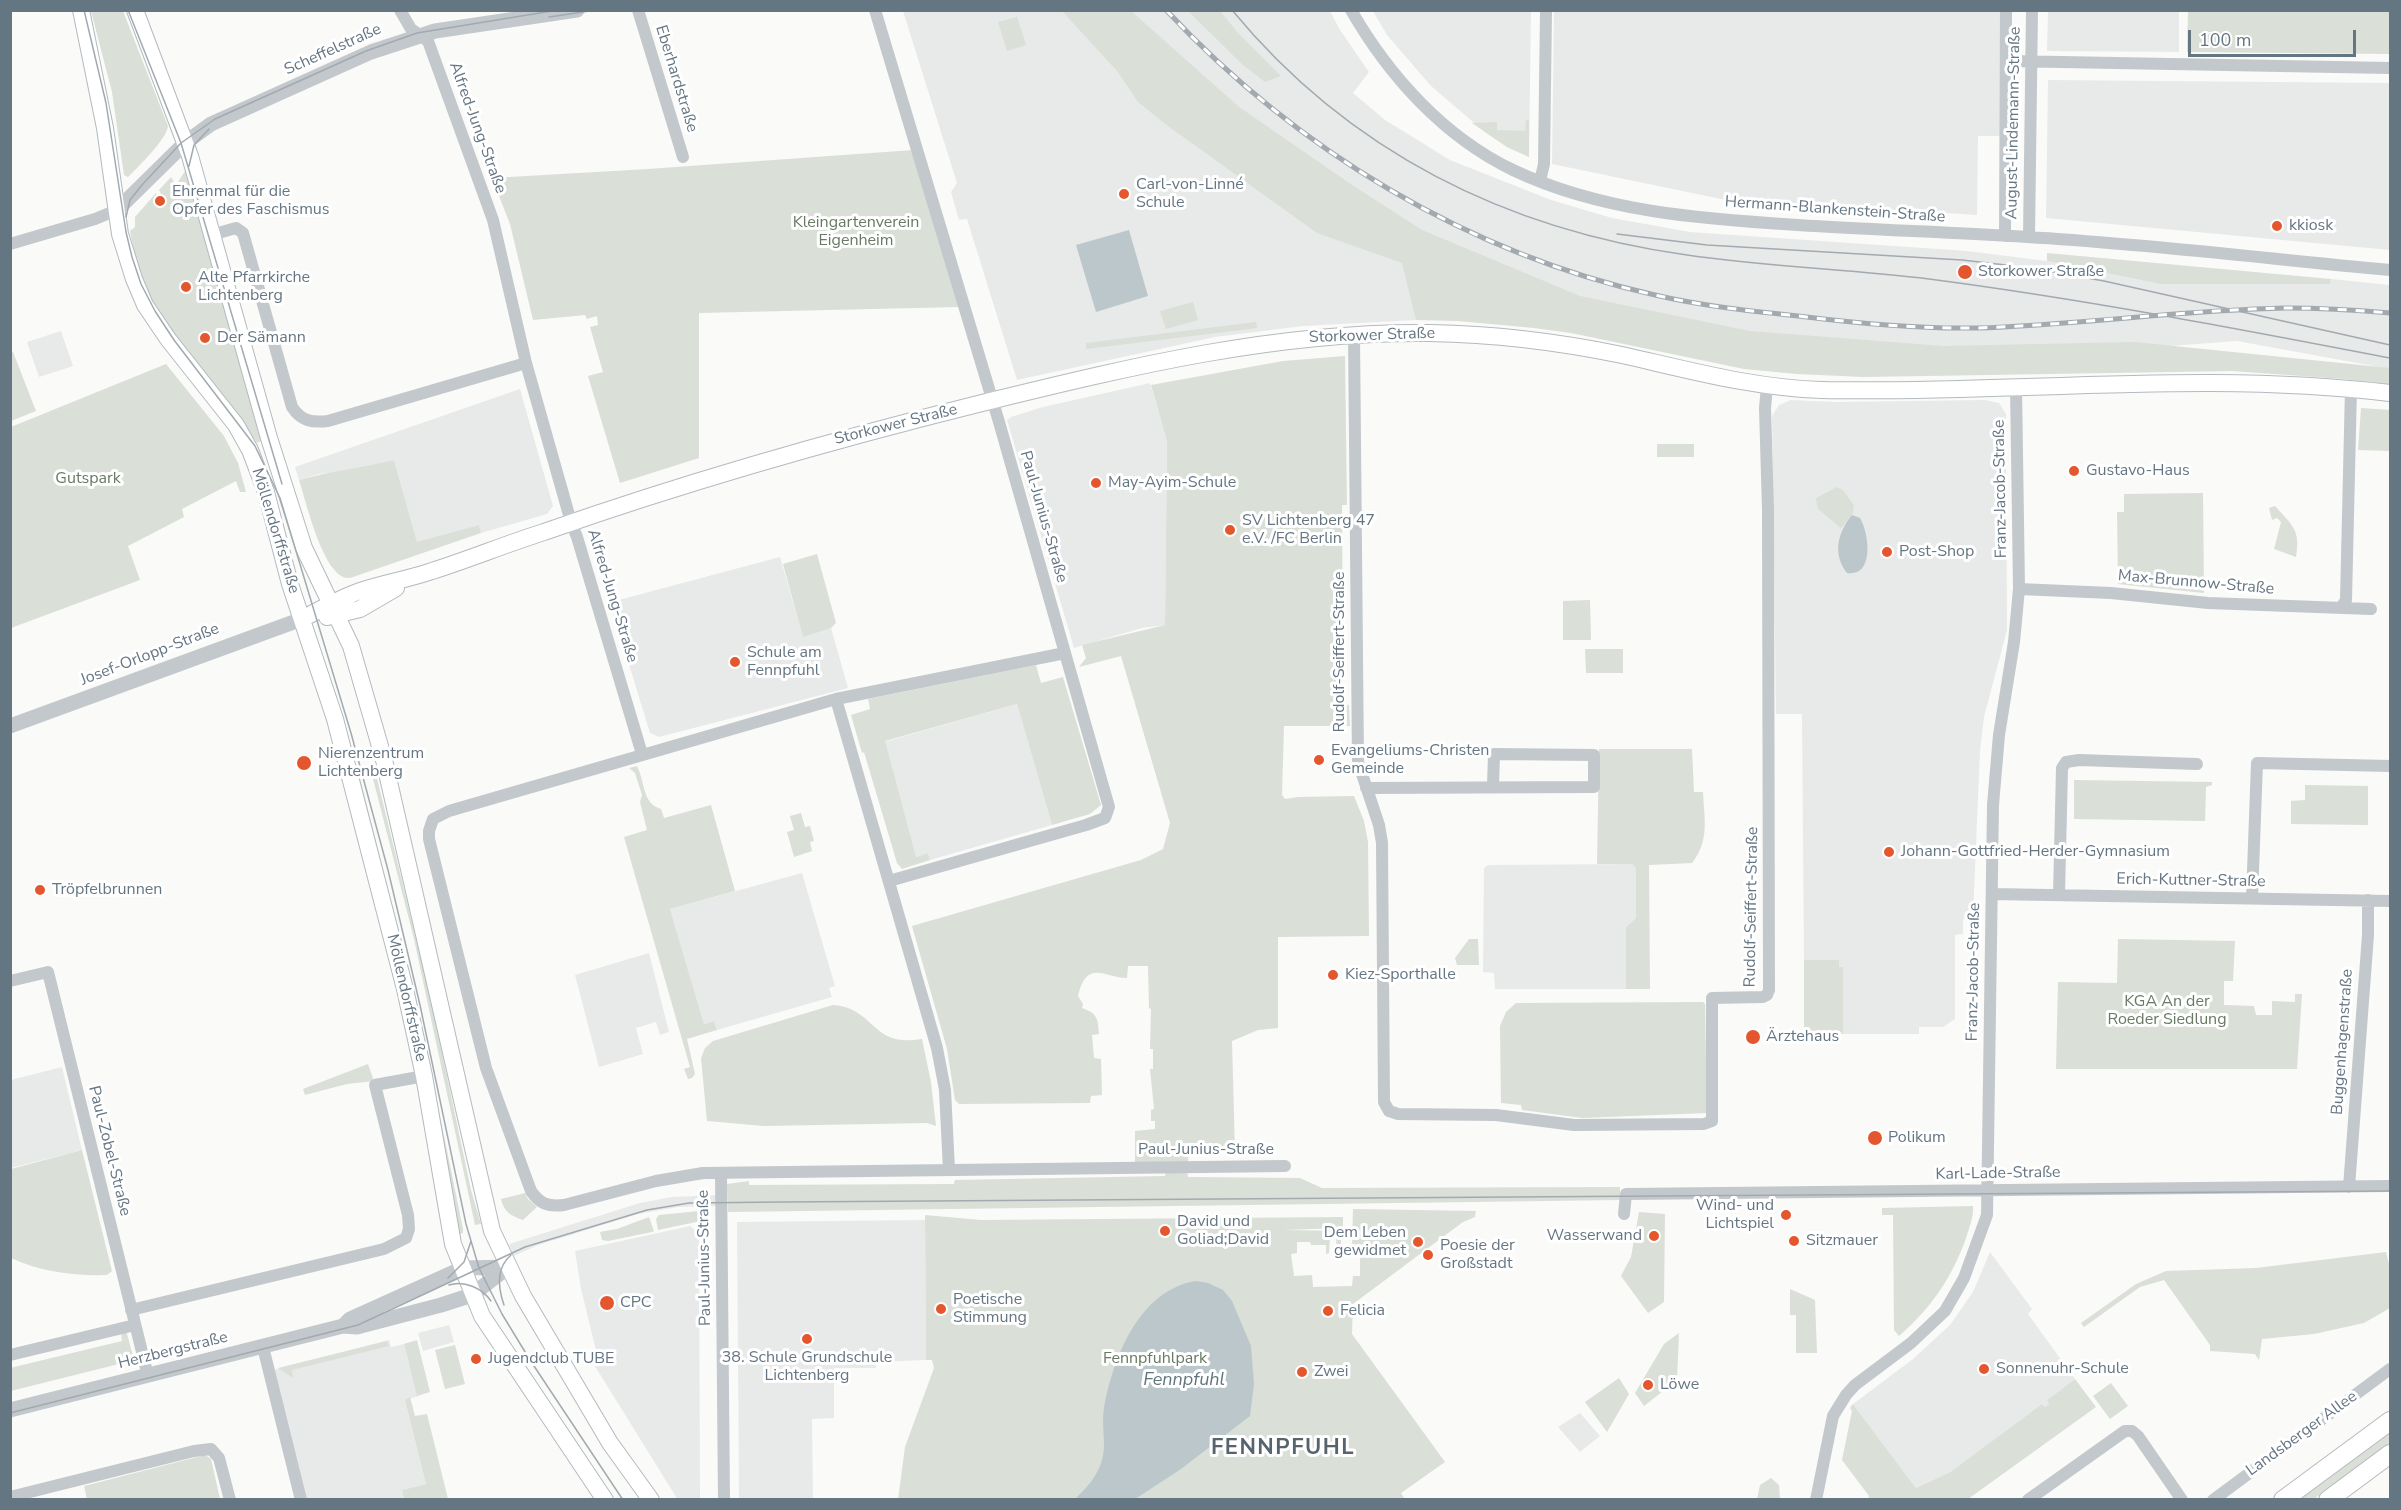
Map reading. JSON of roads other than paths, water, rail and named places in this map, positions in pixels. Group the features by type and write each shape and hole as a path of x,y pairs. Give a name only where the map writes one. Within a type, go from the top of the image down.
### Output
{"main road":[{"name":"Möllendorffstraße","path":"81,10 105,128 117,210 127,257 144,303 168,339 236,425 250,450 266,492 290,584 349,770 404,982 424,1076 451,1232 472,1295 482,1316 605,1500"},
{"name":"Möllendorffstraße","path":"135,10 185,143 269,438 304,548 348,639 384,760 486,1212 508,1267 610,1443 651,1500"},
{"name":"Storkower Straße","path":"302,619 334,610 355,593 420,575 653,494 822,444 1092,375 1290,340 1354,334 1462,334 1547,342 1625,356 1727,380 1821,390 2226,382 2351,388 2391,393"},
{"path":"2283,1500 2391,1421"},
{"path":"2328,1500 2391,1454"}],"street":[{"name":"Alfred-Jung-Straße","path":"400,10 411,29 428,41 493,220 526,363 571,522 642,754"},
{"name":"Scheffelstraße","path":"117,210 185,143 224,118 371,52 419,35 451,28 577,10"},
{"name":"Eberhardstraße","path":"638,10 683,157"},
{"name":"Paul-Junius-Straße","path":"875,10 992,401 1108,807 1105,818 889,881"},
{"name":"Hermann-Blankenstein-Straße","path":"1352,10 1376,49 1407,88 1442,123 1477,149 1506,166 1540,181 1617,204 1697,218 2029,237 2391,270"},
{"path":"1540,181 1544,164 1546,10"},
{"name":"August-Lindemann-Straße","path":"2005,236 2007,10"},
{"name":"August-Lindemann-Straße","path":"2029,237 2032,10"},
{"path":"2006,62 2391,68"},
{"path":"10,244 95,219 117,210"},
{"path":"211,235 236,228 243,233 292,407 302,419 310,422 328,421 526,363"},
{"name":"Rudolf-Seiffert-Straße","path":"1354,334 1356,729 1358,762 1379,825 1382,843 1384,1102 1389,1111 1398,1114 1496,1115 1574,1125 1704,1124 1712,1121 1712,998 1763,997 1769,990 1768,510 1765,408 1767,386"},
{"name":"Franz-Jacob-Straße","path":"1816,1500 1833,1416 1855,1384 1911,1343 1941,1315 1952,1301 1971,1261 1987,1215 1993,805 1999,735 2014,642 2019,589 2016,386"},
{"path":"2341,608 2346,600 2351,388"},
{"name":"Max-Brunnow-Straße","path":"2019,589 2111,593 2208,603 2370,609"},
{"name":"Josef-Orlopp-Straße","path":"10,726 302,619"},
{"path":"721,1173 703,1173 656,1181 564,1205 548,1206 536,1199 531,1191 486,1068 429,839 433,819 449,811 836,699 1065,653"},
{"path":"836,699 942,1071 948,1114 949,1170"},
{"path":"1366,788 1594,787 1594,755 1494,754 1492,786"},
{"path":"2060,895 2062,768 2066,762 2079,760 2197,764"},
{"path":"2252,898 2257,763 2391,766"},
{"name":"Erich-Kuttner-Straße","path":"1992,894 2391,901"},
{"name":"Buggenhagenstraße","path":"2349,1187 2368,936 2368,900"},
{"name":"Paul-Zobel-Straße","path":"10,981 48,972 148,1376"},
{"name":"Möllendorffstraße","path":"131,1310 384,1249 406,1238 409,1229 404,1200 375,1085 424,1076"},
{"name":"Paul-Junius-Straße","path":"724,1500 721,1173 1285,1166"},
{"name":"Karl-Lade-Straße","path":"1624,1214 1626,1194 2391,1186"},
{"path":"463,1268 508,1267"},
{"name":"Herzbergstraße","path":"10,1410 343,1326 357,1327 452,1302 472,1295 508,1267"},
{"name":"Herzbergstraße","path":"343,1326 350,1319 463,1268"},
{"path":"10,1355 135,1325"},
{"path":"263,1347 301,1500"},
{"name":"Landsberger Allee","path":"2212,1500 2391,1369"},
{"path":"2028,1500 2125,1431 2132,1431 2138,1436 2182,1500"},
{"path":"10,1497 194,1451 211,1449 219,1458 230,1500"}],"water":[{"path":"1129,230 1148,296 1096,312 1076,245"},
{"path":"1852,515 1860,518 1863,525 1866,533 1867,553 1862,568 1856,572 1847,573 1842,566 1838,551 1840,536"},
{"name":"Fennpfuhl","path":"1196,1281 1208,1283 1223,1290 1232,1301 1251,1346 1254,1384 1250,1416 1181,1469 1135,1499 1075,1499 1091,1481 1102,1461 1103,1413 1108,1389 1122,1348 1132,1329 1144,1312 1159,1298 1176,1287"}],"tram line":[{"path":"84,10 106,103 126,232 141,284 174,340 255,446 280,498 351,733 388,870 420,1005 466,1224 479,1268 502,1314 530,1360 623,1500"},
{"path":"128,10 181,143 282,484"},
{"path":"126,217 130,200 142,185 181,143 215,119 366,51 417,33 558,10"},
{"path":"549,17 596,10"},
{"path":"1232,10 1278,60 1327,105 1380,143 1436,176 1495,204 1556,226 1621,243 1687,255 1929,279 1987,287 2161,315 2390,358"},
{"path":"189,166 194,145 209,129"},
{"path":"1617,234 1707,245 1962,260 2032,268 2104,281 2390,345"},
{"path":"10,1413 358,1325 525,1247 647,1210 689,1203 2390,1191"},
{"path":"448,1278 464,1262 471,1241"},
{"path":"504,1305 500,1292 500,1278 503,1266 511,1255"},
{"path":"449,1285 467,1284 483,1292 491,1301"}],"railway":[{"path":"1166,10 1217,61 1271,108 1329,151 1389,189 1452,223 1518,252 1585,276 1655,295 1744,310 1931,328 2053,324 2246,309 2338,309 2390,313"}],"place":[{"name":"Carl-von-Linné Schule","path":"1124,194"},
{"name":"Ehrenmal für die Opfer des Faschismus","path":"160,201"},
{"name":"kkiosk","path":"2277,226"},
{"name":"Storkower Straße","path":"1965,272"},
{"name":"Alte Pfarrkirche Lichtenberg","path":"186,287"},
{"name":"Der Sämann","path":"205,338"},
{"name":"Gustavo-Haus","path":"2074,471"},
{"name":"May-Ayim-Schule","path":"1096,483"},
{"name":"SV Lichtenberg 47 e.V. /FC Berlin","path":"1230,530"},
{"name":"Post-Shop","path":"1887,552"},
{"name":"Schule am Fennpfuhl","path":"735,662"},
{"name":"Evangeliums-Christen Gemeinde","path":"1319,760"},
{"name":"Nierenzentrum Lichtenberg","path":"304,763"},
{"name":"Johann-Gottfried-Herder-Gymnasium","path":"1889,852"},
{"name":"Tröpfelbrunnen","path":"40,890"},
{"name":"Kiez-Sporthalle","path":"1333,975"},
{"name":"Ärztehaus","path":"1753,1037"},
{"name":"Polikum","path":"1875,1138"},
{"name":"Wind- und Lichtspiel","path":"1786,1215"},
{"name":"David und Goliad;David","path":"1165,1231"},
{"name":"Wasserwand","path":"1654,1236"},
{"name":"Sitzmauer","path":"1794,1241"},
{"name":"Dem Leben gewidmet","path":"1418,1242"},
{"name":"Poesie der Großstadt","path":"1428,1255"},
{"name":"CPC","path":"607,1303"},
{"name":"Poetische Stimmung","path":"941,1309"},
{"name":"Felicia","path":"1328,1311"},
{"name":"38. Schule Grundschule Lichtenberg","path":"807,1339"},
{"name":"Jugendclub TUBE","path":"476,1359"},
{"name":"Sonnenuhr-Schule","path":"1984,1369"},
{"name":"Zwei","path":"1302,1372"},
{"name":"Löwe","path":"1648,1385"}],"district":[{"name":"FENNPFUHL","path":"1283,1449"}],"park label":[{"name":"Kleingartenverein Eigenheim","path":"856,232"},
{"name":"Gutspark","path":"88,479"},
{"name":"KGA An der Roeder Siedlung","path":"2167,1011"},
{"name":"Fennpfuhlpark","path":"1155,1359"}]}
